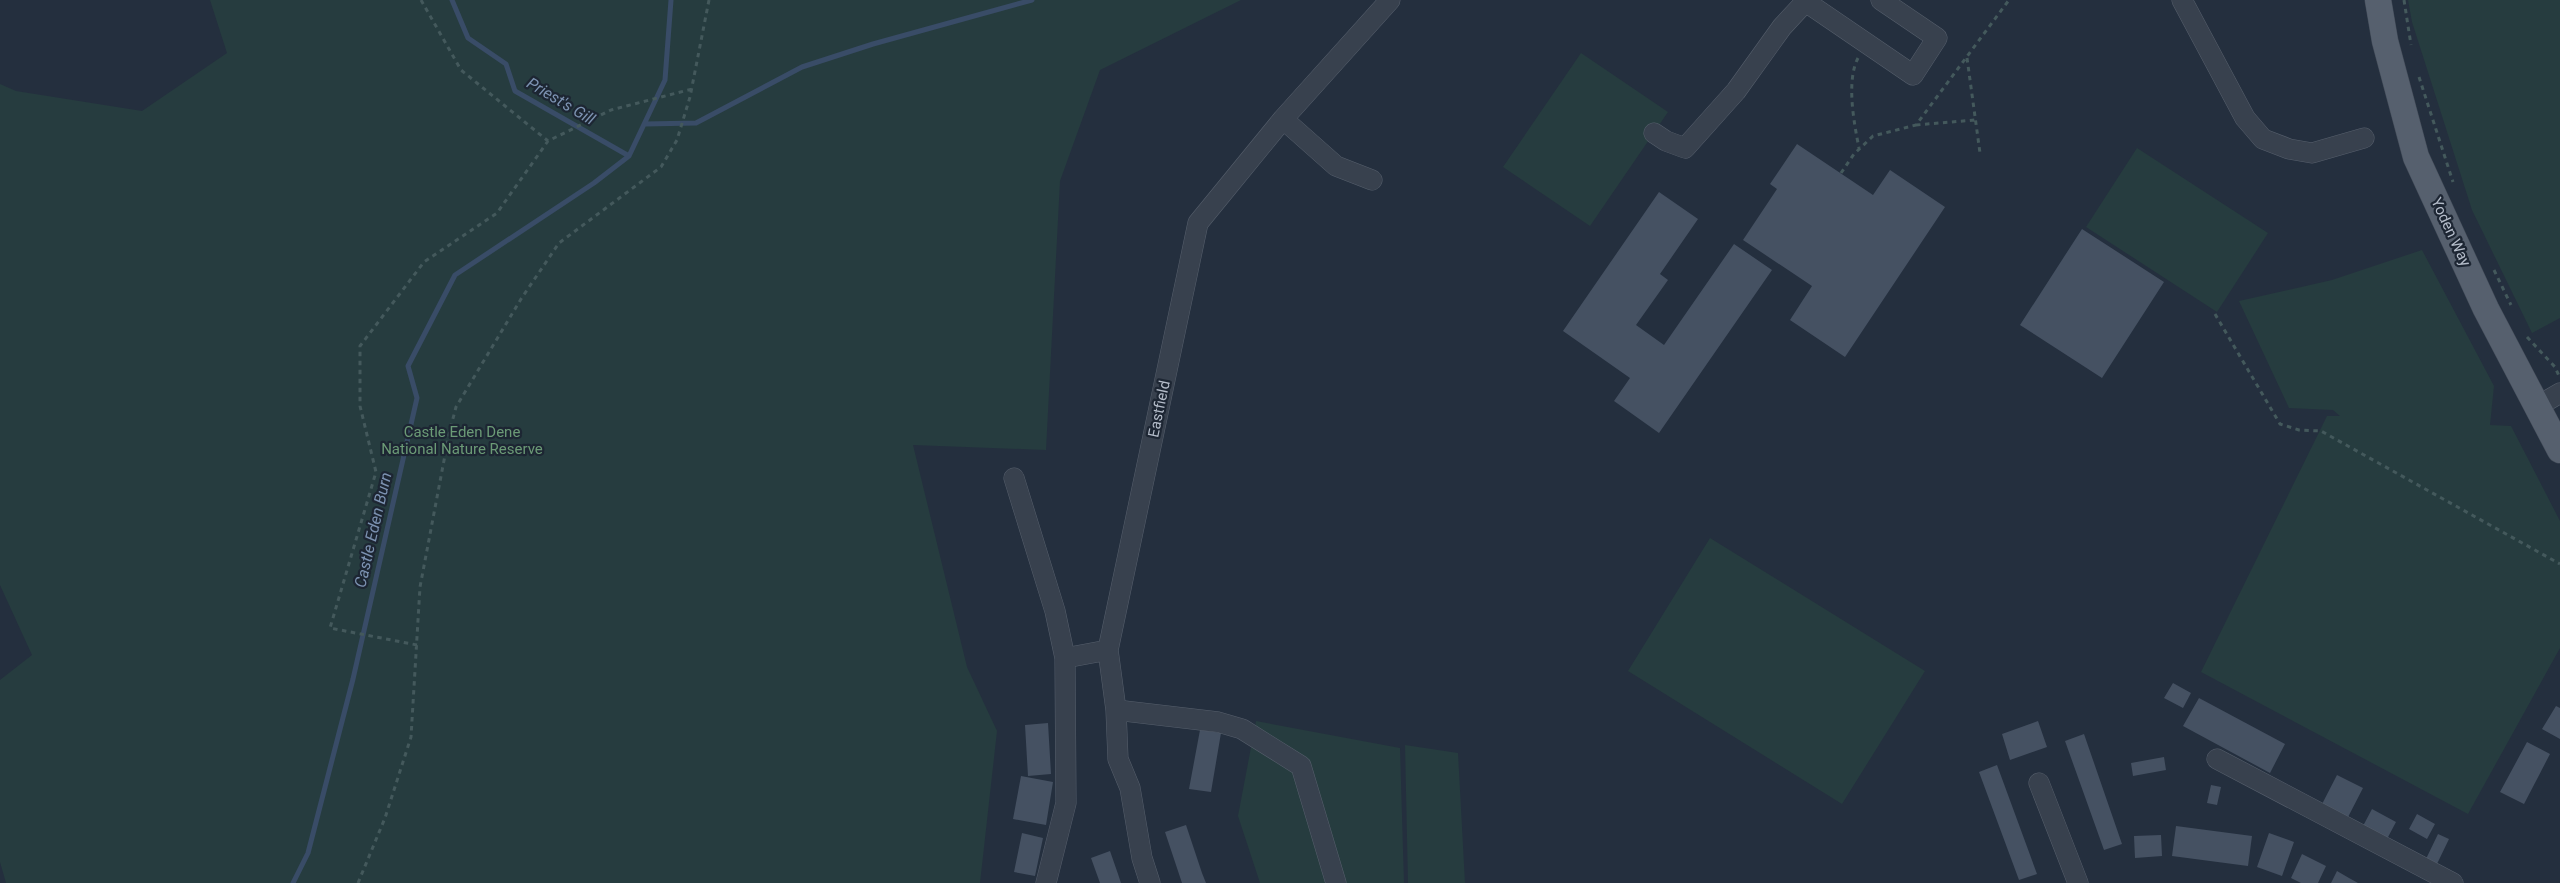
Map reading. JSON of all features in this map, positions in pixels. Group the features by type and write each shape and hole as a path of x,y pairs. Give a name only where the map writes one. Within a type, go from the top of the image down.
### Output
{"main road":[{"name":"Yoden Way","path":"2378,0 2385,41 2416,157 2486,309 2560,450"}],"street":[{"name":"Eastfield","path":"1149,883 1142,858 1130,788 1118,759 1116,710 1108,650 1198,223 1283,119 1390,0"},
{"path":"1654,133 1666,141 1685,148 1736,91 1782,27 1806,1 1912,75 1937,39 1881,0"},
{"path":"2182,0 2244,118 2263,139 2289,149 2312,153 2364,138"},
{"path":"1283,119 1336,166 1372,180"},
{"path":"2538,406 2560,393"},
{"path":"1014,478 1054,611 1065,658 1066,803 1046,883"},
{"path":"1065,658 1108,650"},
{"path":"1116,710 1218,722 1242,729 1301,766 1336,883"},
{"path":"2217,759 2453,883"},
{"path":"2039,783 2078,883"}],"path":[{"path":"421,0 461,70 549,141"},
{"path":"358,883 385,818 411,737 420,587 456,407 521,299 559,243 661,167 677,140 692,88 709,0"},
{"path":"1916,125 2009,0"},
{"path":"2404,0 2412,55"},
{"path":"1859,149 1854,120 1852,69 1865,42"},
{"path":"1967,56 1980,153"},
{"path":"2419,77 2454,185"},
{"path":"418,645 330,628 376,472 360,406 360,346 424,262 497,213 549,141 611,110 692,88"},
{"path":"1841,173 1859,149 1873,136 1916,125 1975,120"},
{"path":"2490,260 2515,314"},
{"path":"2215,314 2280,424 2299,430 2321,430 2560,564"},
{"path":"2525,336 2555,367 2560,377"}],"green space":[{"name":"Castle Eden Dene National Nature Reserve","path":"210,0 1241,0 1100,70 1060,181 1046,450 913,445 967,667 997,731 980,883 6,883 0,862 0,680 32,655 0,585 0,84 16,91 142,111 227,53"},
{"path":"2408,0 2560,0 2560,318 2532,333 2472,210 2412,22"},
{"path":"1581,53 1668,112 1590,226 1503,167"},
{"path":"2137,148 2268,233 2217,312 2086,227"},
{"path":"2422,250 2494,386 2490,425 2511,426 2560,521 2560,648 2468,814 2201,672 2327,416 2340,416 2333,410 2289,408 2239,301 2332,280"},
{"path":"1710,538 1925,671 1842,804 1628,671"},
{"path":"1256,721 1400,748 1404,883 1260,883 1238,816"},
{"path":"1405,745 1458,753 1465,883 1408,883"}],"building":[{"path":"1797,144 1873,195 1890,170 1945,207 1845,357 1790,320 1812,286 1743,240 1777,189 1770,184"},
{"path":"1659,192 1698,219 1660,274 1668,280 1636,325 1664,345 1734,244 1772,270 1659,433 1614,401 1630,378 1563,331"},
{"path":"2082,229 2164,282 2102,378 2020,325"},
{"path":"2173,683 2191,693 2183,708 2164,698"},
{"path":"2199,698 2285,744 2270,773 2183,726"},
{"path":"2556,706 2560,708 2560,739 2542,729"},
{"path":"2038,721 2047,747 2010,760 2002,734"},
{"path":"1048,723 1051,774 1028,776 1025,725"},
{"path":"1200,730 1221,733 1211,792 1189,789"},
{"path":"2084,734 2122,844 2104,850 2065,741"},
{"path":"2527,742 2550,754 2524,804 2500,792"},
{"path":"2164,757 2166,770 2133,776 2131,763"},
{"path":"1997,765 2037,874 2019,880 1979,772"},
{"path":"2337,775 2363,788 2346,821 2320,808"},
{"path":"1021,776 1053,782 1046,825 1013,819"},
{"path":"2211,785 2221,787 2217,805 2207,803"},
{"path":"2372,809 2396,822 2387,839 2363,826"},
{"path":"2417,814 2435,824 2427,839 2409,829"},
{"path":"1186,825 1206,883 1182,883 1165,832"},
{"path":"2176,826 2252,836 2248,866 2172,856"},
{"path":"1022,833 1043,838 1035,876 1014,872"},
{"path":"2269,833 2294,842 2282,876 2257,867"},
{"path":"2438,834 2449,839 2436,866 2425,861"},
{"path":"2161,835 2162,856 2135,858 2134,836"},
{"path":"1110,851 1121,883 1100,883 1091,858"},
{"path":"2302,854 2326,866 2318,883 2301,883 2291,878"},
{"path":"2337,871 2349,878 2358,883 2331,883"}],"waterway":[{"name":"Priest's Gill","path":"452,0 468,38 506,64 515,91 629,156"},
{"name":"Castle Eden Burn","path":"293,883 308,853 353,679 417,398 408,366 455,275 594,183 629,156 665,80 671,0"},
{"path":"645,124 696,123 802,67 873,44 1032,0"}]}
